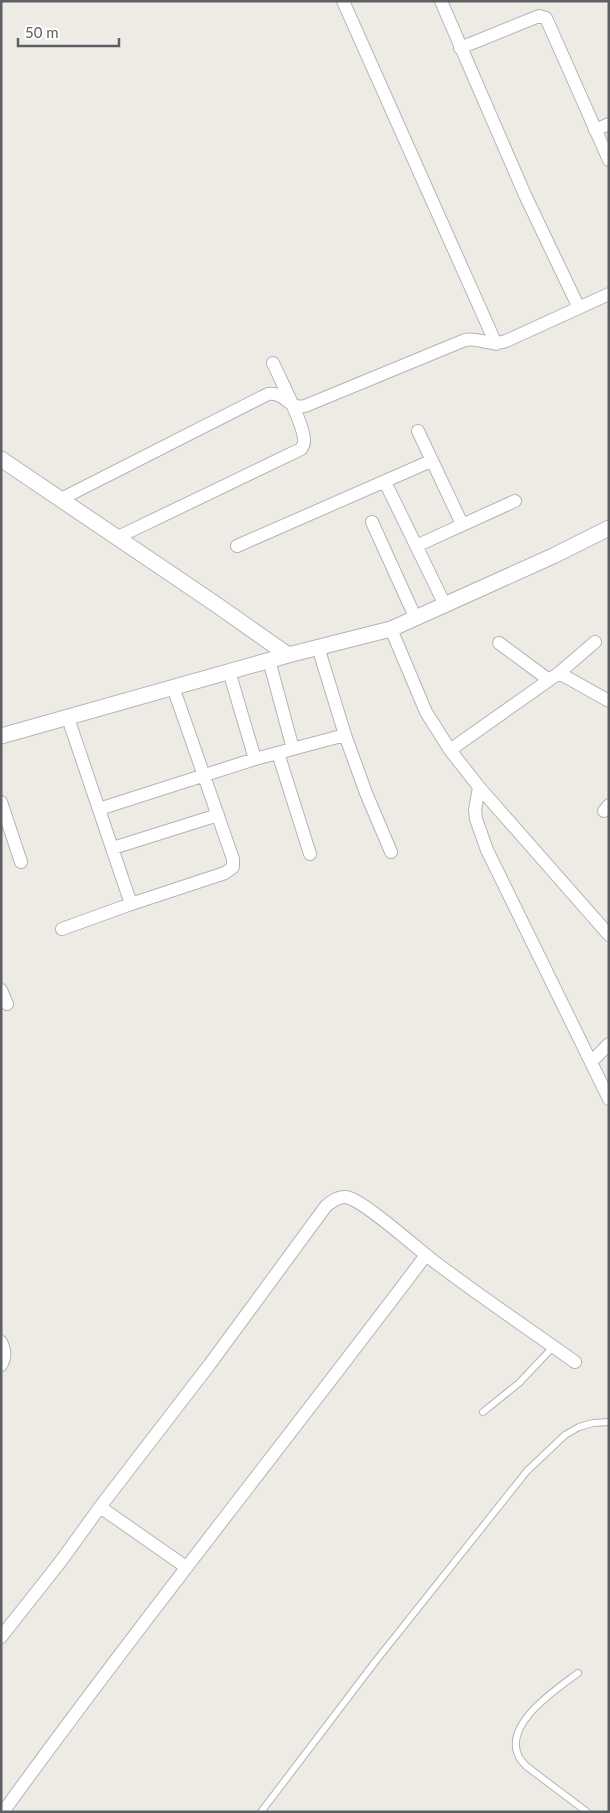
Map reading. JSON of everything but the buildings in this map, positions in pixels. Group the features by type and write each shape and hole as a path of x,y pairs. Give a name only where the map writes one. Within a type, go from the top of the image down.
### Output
{"street":[{"path":"343,1 496,344"},
{"path":"441,1 525,196 579,308"},
{"path":"460,48 539,16 546,18 609,160"},
{"path":"595,130 609,124"},
{"path":"60,499 268,394 278,394 293,405 305,406 465,340 469,339 496,344 506,341 609,294"},
{"path":"116,538 301,449 304,440 293,405 273,364"},
{"path":"418,431 462,524"},
{"path":"1,459 288,655"},
{"path":"237,546 431,461"},
{"path":"385,482 445,605"},
{"path":"416,546 515,501"},
{"path":"372,522 416,619"},
{"path":"1,736 269,660 391,629 609,528"},
{"path":"391,629 426,712 450,750 479,787 609,935"},
{"path":"450,750 554,676 595,642"},
{"path":"499,643 554,676 609,700"},
{"path":"318,647 345,735 366,793 391,852"},
{"path":"269,660 293,748"},
{"path":"229,671 255,759"},
{"path":"62,929 231,871 233,867 233,859 173,687"},
{"path":"68,718 131,904"},
{"path":"99,808 255,759 345,735"},
{"path":"278,753 310,854"},
{"path":"479,787 475,810 476,819 487,850 609,1099"},
{"path":"1,802 21,862"},
{"path":"112,848 218,815"},
{"path":"1,990 7,1004"},
{"path":"591,1062 609,1044"},
{"path":"1,1637 61,1561 210,1364 326,1206 332,1201 346,1197 373,1213 426,1256 575,1362"},
{"path":"3,1812 186,1567 426,1256"},
{"path":"1,1342 5,1354 1,1365"},
{"path":"100,1507 186,1567"}],"lane":[{"path":"483,1412 519,1383 554,1346"},
{"path":"261,1812 375,1662 527,1471 565,1435 579,1427 593,1423 609,1422"},
{"path":"578,1673 536,1706 521,1726 518,1735 517,1751 526,1766 588,1812"}]}
